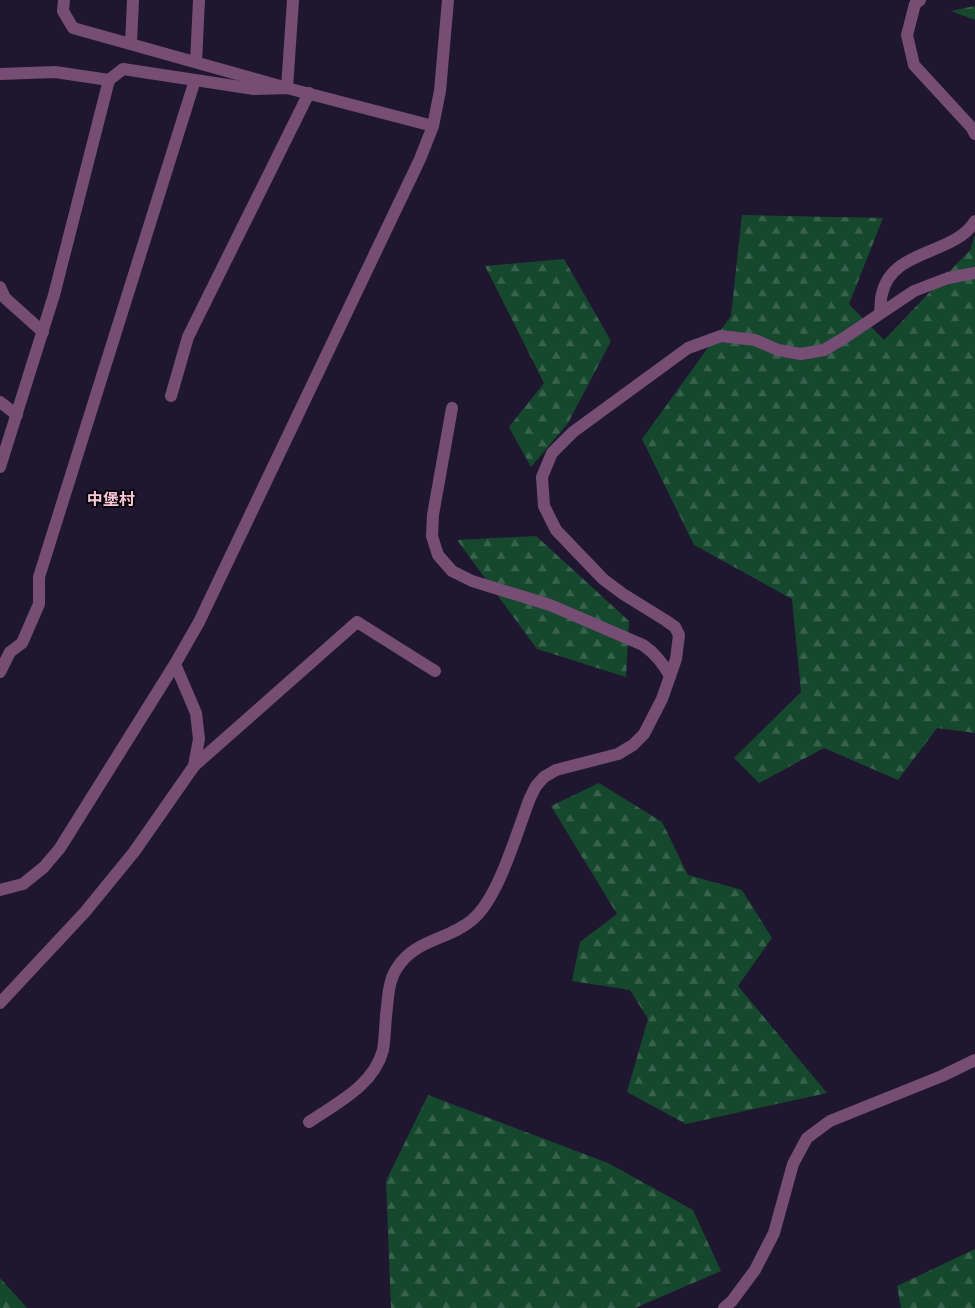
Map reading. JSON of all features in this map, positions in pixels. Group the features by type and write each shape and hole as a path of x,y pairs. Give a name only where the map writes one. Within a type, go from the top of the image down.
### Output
{"street":[{"path":"64,0 63,11 72,28 287,88 433,126"},
{"path":"131,44 133,0"},
{"path":"196,62 198,0"},
{"path":"287,88 293,0"},
{"path":"0,890 23,884 44,867 60,848 175,664 199,622 420,159 433,126 440,91 448,0"},
{"path":"920,0 915,4 907,35 914,65 972,128 975,134"},
{"path":"0,467 54,295 109,80 123,69 254,89 287,88"},
{"path":"0,74 54,72 109,80"},
{"path":"0,672 10,652 22,643 39,604 39,577 195,80"},
{"path":"171,396 188,337 309,93"},
{"path":"880,313 882,293 890,278 903,264 946,245 970,229 975,221"},
{"path":"309,1122 356,1091 375,1070 383,1049 390,987 395,970 405,956 423,945 458,929 472,920 485,906 496,888 536,786 544,777 556,770 618,754 632,745 644,734 662,699 678,647 679,635 675,627 603,579 556,530 544,506 542,478 552,454 573,432 688,348 721,336 755,340 778,350 801,354 824,350 914,291 948,278 975,272"},
{"path":"0,287 5,298 42,332"},
{"path":"0,402 17,415"},
{"path":"452,408 433,515 432,536 438,555 452,571 472,581 550,605 643,645 655,653 664,664 670,676"},
{"path":"0,1003 85,912 134,852 194,766 357,622 434,671"},
{"path":"175,664 196,713 200,739 194,766"},
{"path":"724,1308 732,1301 755,1270 774,1233 793,1164 807,1138 830,1121 942,1076 975,1060"}],"green space":[{"path":"975,6 975,20 951,11"},
{"path":"742,215 883,218 849,304 884,340 970,250 975,235 975,733 937,728 898,780 824,748 759,783 734,758 801,692 792,599 694,545 642,439 731,316"},
{"path":"564,259 611,341 568,423 531,467 509,427 544,383 485,266"},
{"path":"536,536 629,621 626,677 537,649 457,540"},
{"path":"599,783 662,822 688,875 742,890 772,938 738,986 827,1093 686,1124 627,1092 648,1019 630,990 572,981 580,942 617,914 551,806"},
{"path":"428,1095 608,1163 693,1210 721,1271 635,1308 391,1308 386,1181"},
{"path":"975,1249 975,1308 901,1308 897,1286"},
{"path":"0,1278 27,1308 0,1308"}],"district":[{"name":"中堡村","path":"111,499"}]}
